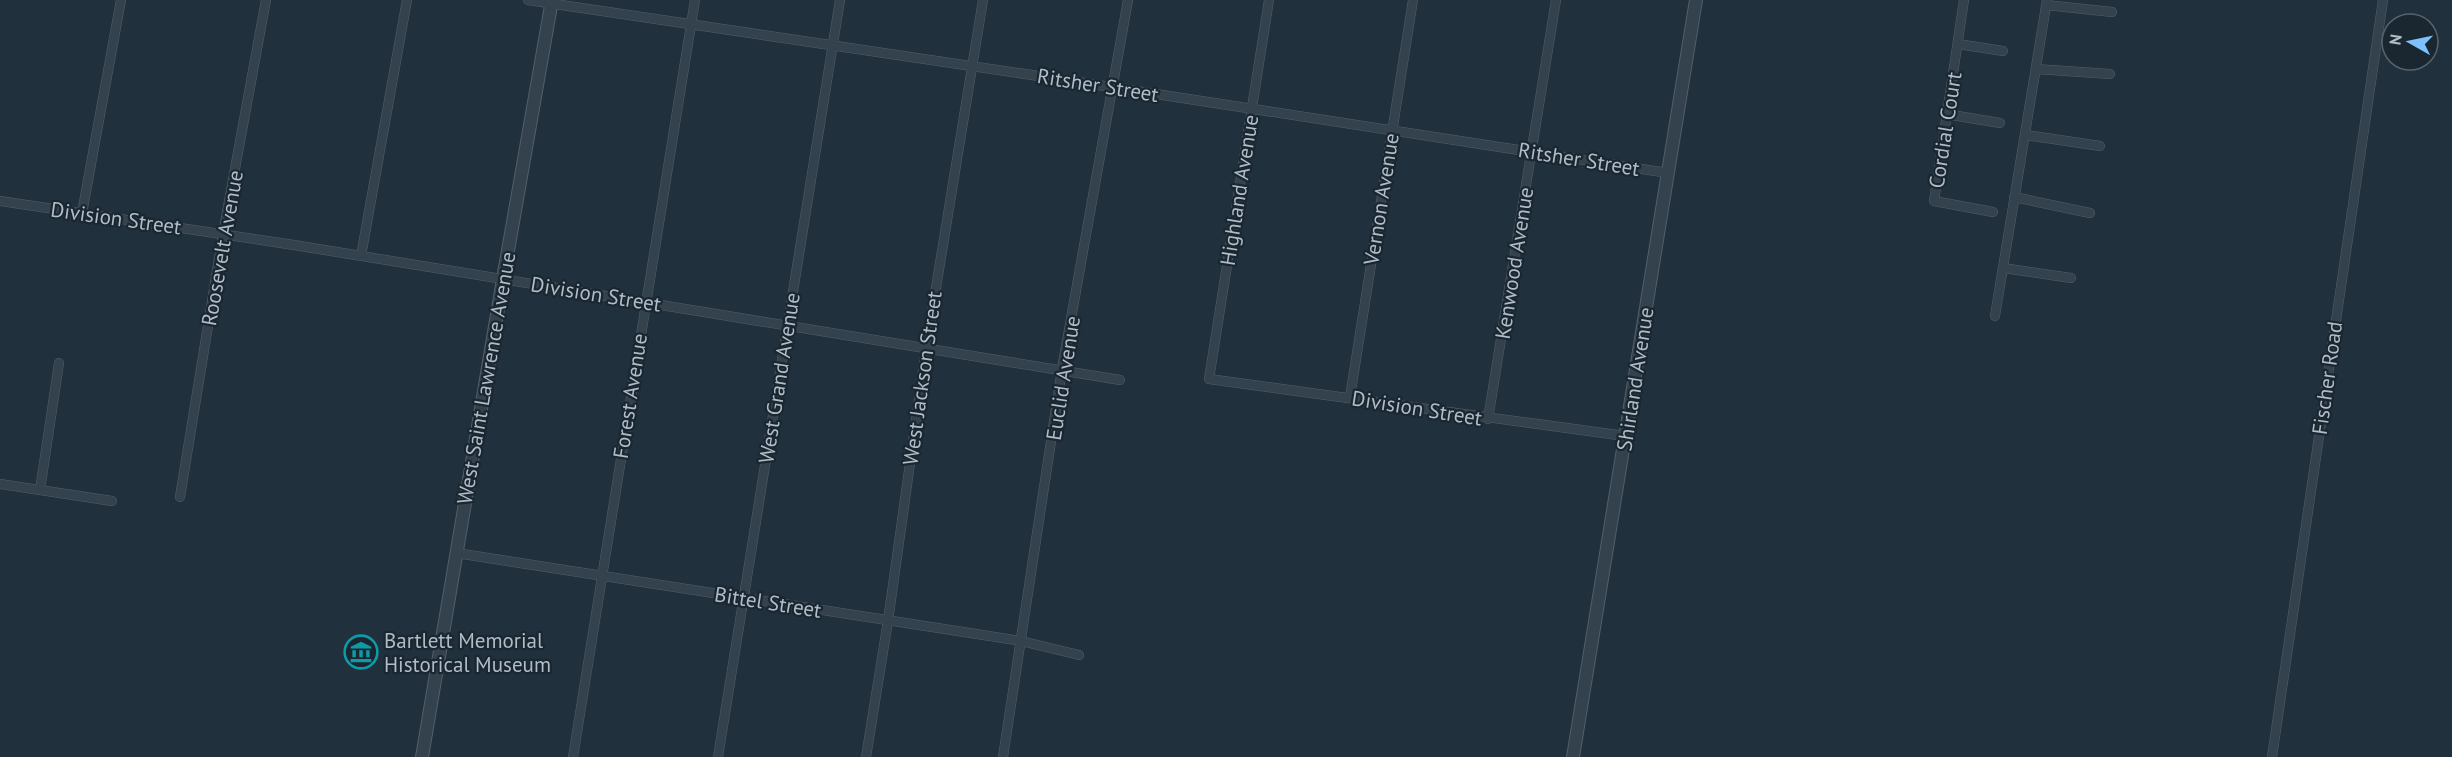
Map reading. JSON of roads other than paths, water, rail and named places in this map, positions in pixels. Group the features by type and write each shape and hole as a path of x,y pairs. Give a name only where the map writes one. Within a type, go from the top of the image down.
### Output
{"street":[{"path":"82,213 121,0"},
{"name":"Roosevelt Avenue","path":"180,497 223,234 266,0"},
{"path":"361,255 407,0"},
{"name":"Ritsher Street","path":"528,0 1114,87 1668,173"},
{"name":"Forest Avenue","path":"573,757 695,0"},
{"name":"West Grand Avenue","path":"718,757 840,0"},
{"name":"West Jackson Street","path":"866,757 888,621 926,349 983,0"},
{"name":"Euclid Avenue","path":"1003,757 1062,369 1128,0"},
{"name":"Highland Avenue","path":"1209,379 1269,0"},
{"name":"Vernon Avenue","path":"1350,398 1413,0"},
{"name":"Kenwood Avenue","path":"1488,418 1556,0"},
{"name":"Shirland Avenue","path":"1573,757 1696,0"},
{"name":"Cordial Court","path":"1964,0 1934,201 1993,212"},
{"name":"Fischer Road","path":"2272,757 2383,0"},
{"name":"West Saint Lawrence Avenue","path":"423,757 502,279 552,2"},
{"path":"1995,316 2047,2 2112,12"},
{"path":"1958,44 2003,51"},
{"path":"2036,69 2110,74"},
{"path":"1946,114 2000,123"},
{"path":"2025,135 2100,146"},
{"path":"2014,197 2090,213"},
{"name":"Division Street","path":"0,201 361,255 1120,380"},
{"path":"2003,268 2071,278"},
{"path":"40,490 59,363"},
{"name":"Division Street","path":"1209,379 1625,436"},
{"path":"0,484 112,501"},
{"name":"Bittel Street","path":"456,553 1021,641 1079,655"}],"place":[{"name":"Bartlett Memorial Historical Museum","path":"361,652"}]}
